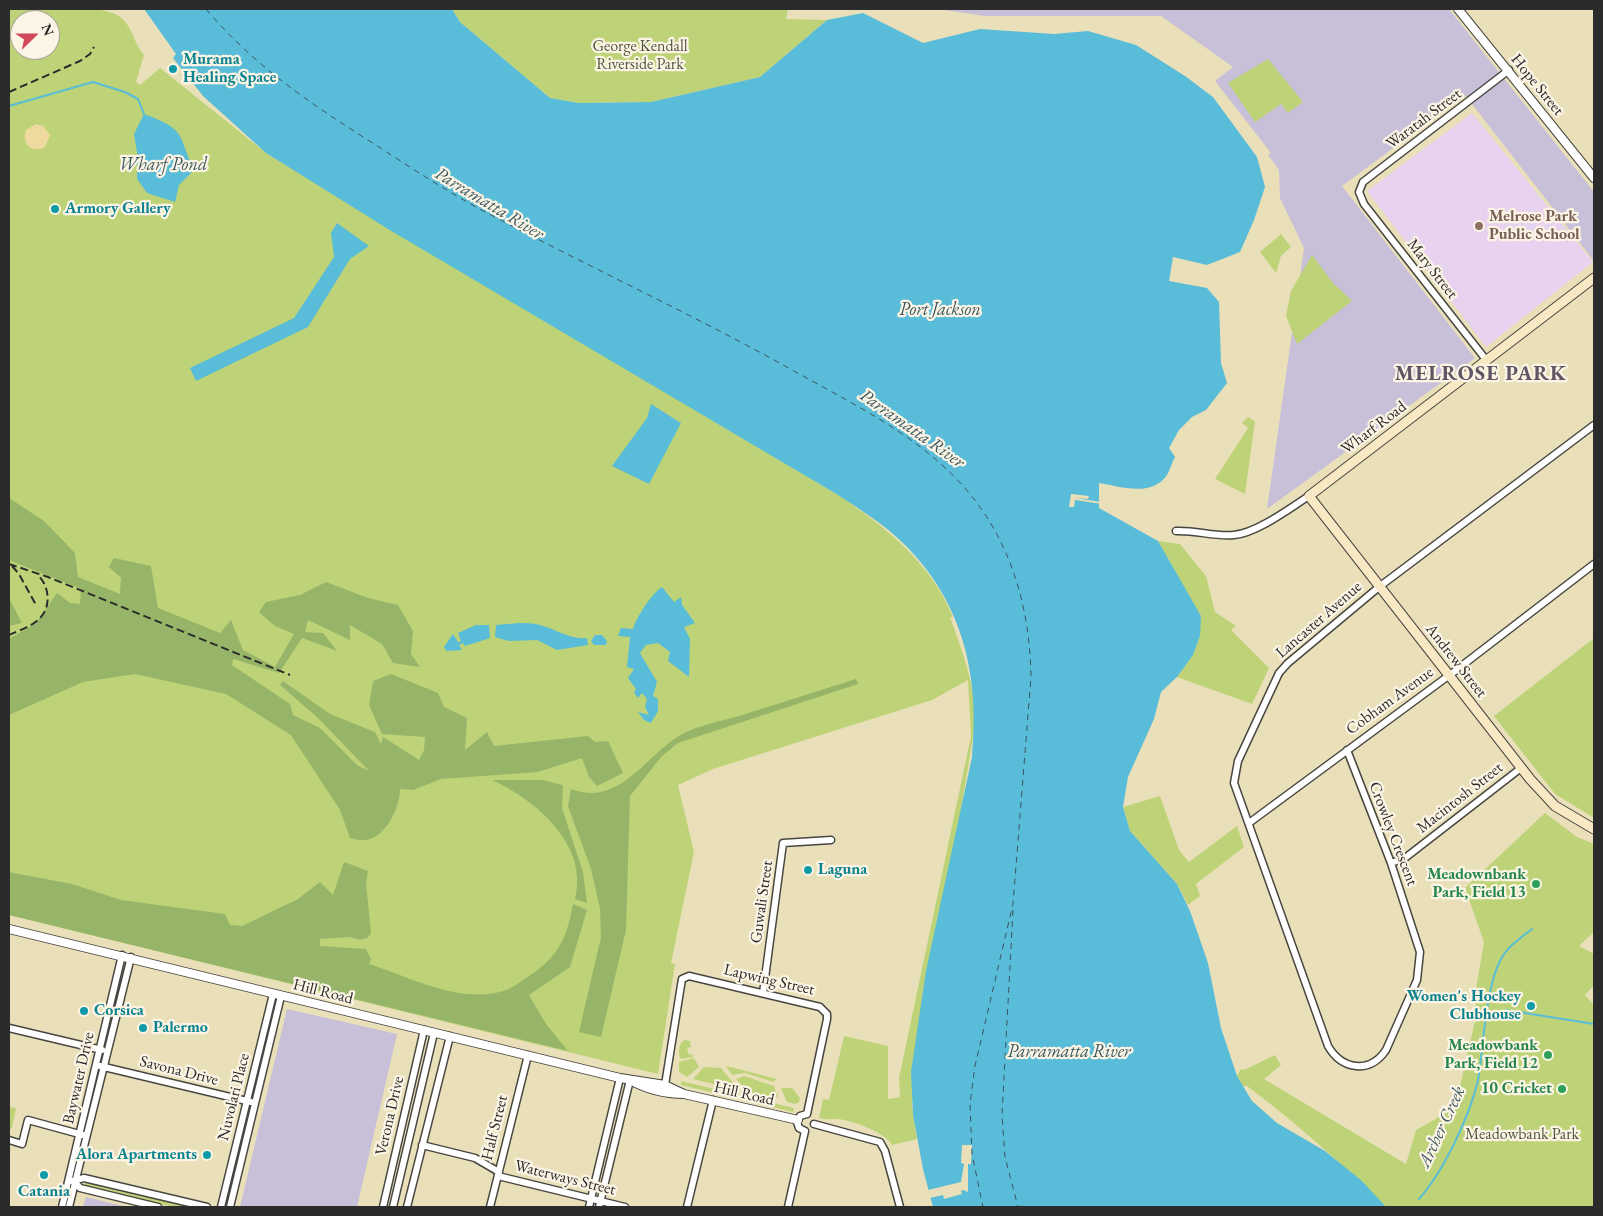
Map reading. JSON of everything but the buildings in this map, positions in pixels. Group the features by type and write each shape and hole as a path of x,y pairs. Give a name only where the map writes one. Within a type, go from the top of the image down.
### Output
{"main road":[{"name":"Wharf Road","path":"1309,496 1594,278"},
{"name":"Andrew Street","path":"1309,496 1521,768 1555,806 1594,829"}],"street":[{"name":"Hope Street","path":"1458,9 1594,178"},
{"name":"Waratah Street","path":"1359,192 1363,182 1509,70"},
{"name":"Mary Street","path":"1359,192 1364,204 1487,361"},
{"name":"Lancaster Avenue","path":"1372,1064 1363,1067 1342,1063 1334,1056 1328,1046 1234,783 1235,771 1279,673 1379,587 1594,424"},
{"name":"Wharf Road","path":"1176,532 1194,530 1222,535 1242,533 1309,496"},
{"name":"Cobham Avenue","path":"1249,823 1449,676 1594,564"},
{"name":"Crowley Crescent","path":"1347,750 1391,864 1420,952 1417,980 1386,1050 1381,1059 1372,1064"},
{"name":"Macintosh Street","path":"1391,864 1405,858 1521,768"},
{"name":"Guwali Street","path":"763,993 784,843 831,840"},
{"name":"Hill Road","path":"9,929 131,957 277,995 620,1078 630,1080 642,1079 665,1085 684,1094"},
{"name":"Baywater Drive","path":"69,1207 72,1181 100,1066 122,955"},
{"name":"Baywater Drive","path":"103,1050 131,957"},
{"name":"Lapwing Street","path":"665,1085 682,979 689,976 820,1007 827,1014 807,1114"},
{"name":"Nuvolari Place","path":"222,1207 277,995"},
{"name":"Nuvolari Place","path":"230,1207 255,1103 277,995"},
{"path":"9,1028 103,1050"},
{"name":"Verona Drive","path":"383,1207 424,1030"},
{"name":"Verona Drive","path":"393,1207 434,1033"},
{"path":"407,1207 450,1036"},
{"name":"Half Street","path":"490,1207 528,1055"},
{"name":"Savona Drive","path":"100,1066 255,1103"},
{"path":"589,1207 620,1078"},
{"name":"Hill Road","path":"630,1080 640,1086 672,1094 684,1094 798,1120"},
{"path":"600,1204 630,1080"},
{"path":"687,1207 713,1100"},
{"path":"807,1114 812,1117 814,1124 811,1129 805,1131 798,1126 798,1120 800,1116 807,1114"},
{"path":"9,1140 22,1144 28,1120 83,1135"},
{"path":"814,1124 880,1142 885,1151 900,1207"},
{"path":"788,1207 805,1131"},
{"path":"399,1140 408,1142"},
{"path":"422,1145 475,1158 498,1174"},
{"name":"Waterways Street","path":"498,1174 591,1199 600,1204 625,1207"},
{"path":"72,1181 84,1178 207,1207"},
{"name":"Baywater Drive","path":"62,1207 72,1181"},
{"path":"72,1181 80,1188 158,1207"}],"shaded area":[{"path":"938,9 1449,9 1594,192 1594,261 1465,95 1342,186 1475,358 1267,509 1304,248 1280,198 1279,170 1268,155 1271,153 1215,81 1233,67 1161,16 985,16"},
{"name":"Melrose Park Public School","path":"1472,113 1593,262 1486,347 1367,191"},
{"path":"287,1009 397,1034 357,1207 240,1207"},
{"path":"86,1197 127,1207 83,1207"}],"green space":[{"path":"84,8 112,13 120,17 125,21 144,55 136,82 140,85 160,68 266,153 838,495 873,520 905,547 932,579 943,597 953,617 950,617 971,684 974,698 975,725 912,1105 917,1139 892,1145 882,1135 858,1124 819,1118 823,1099 829,1100 844,1036 888,1046 888,1099 900,1097 899,1078 971,736 968,680 932,700 713,769 678,785 694,852 671,963 675,964 658,1074 9,915 9,9"},
{"name":"George Kendall Riverside Park","path":"452,9 788,9 786,19 827,20 760,77 651,102 579,103 550,98 460,22"},
{"path":"1268,59 1303,102 1288,113 1281,104 1255,122 1228,83"},
{"path":"1281,234 1291,247 1281,256 1276,273 1260,252"},
{"path":"1312,255 1333,283 1352,301 1297,344 1286,316 1291,291"},
{"path":"1248,417 1255,421 1245,494 1215,479 1248,428 1242,423"},
{"path":"9,498 44,521 75,553 78,577 120,594 121,578 109,567 114,558 151,566 158,608 220,633 231,620 243,650 275,667 294,634 275,626 259,612 266,602 300,595 326,582 368,598 398,605 413,631 411,654 420,667 393,663 382,644 350,625 350,640 308,620 305,632 323,633 337,651 302,638 279,673 233,659 232,665 290,704 293,715 320,728 357,765 369,771 318,718 280,685 283,681 330,714 375,732 381,744 383,737 419,760 424,750 425,737 382,734 369,705 373,681 391,674 438,693 444,707 467,718 465,750 487,732 494,746 588,736 595,742 608,741 623,773 597,786 589,777 582,758 538,772 441,779 413,790 400,789 398,804 386,827 373,837 360,840 350,838 340,810 291,735 226,694 135,674 83,682 9,715 9,639 36,623 57,593 70,603 80,604 81,589 9,560"},
{"path":"1158,541 1180,544 1206,576 1215,612 1236,626 1231,630 1269,668 1252,704 1177,677 1193,655 1200,636 1176,573"},
{"path":"9,598 22,623 9,626"},
{"path":"1594,638 1594,818 1555,794 1494,716"},
{"path":"856,679 858,684 678,743 662,756 630,796 626,930 601,1037 579,1032 601,937 600,908 591,869 568,806 571,789 589,793 604,791 619,785 632,776 670,742 690,730"},
{"path":"492,780 542,780 563,785 562,808 583,872 587,903 575,899 577,879 574,860 566,843 555,827 526,799"},
{"path":"1160,796 1179,850 1189,862 1237,826 1244,847 1196,884 1200,896 1188,905 1177,884 1130,831 1123,807"},
{"name":"Meadowbank Park","path":"1545,813 1577,837 1594,844 1594,932 1579,946 1594,954 1594,985 1585,995 1594,1005 1594,1207 1385,1207 1301,1129 1247,1086 1243,1086 1237,1076 1241,1069 1244,1070 1275,1055 1281,1065 1264,1079 1406,1164 1416,1130 1455,1108 1475,1021 1476,989 1484,942 1465,888"},
{"path":"344,862 368,871 366,884 371,933 367,938 360,940 350,937 320,939 320,946 366,949 371,959 369,964 438,988 456,992 474,995 492,994 515,986 542,967 556,952 565,935 573,904 587,910 570,967 529,995 546,1024 568,1051 9,915 9,872 72,884 121,900 225,914 230,925 242,926 298,899 320,882 333,895"},
{"path":"685,1040 690,1041 691,1047 687,1048 689,1055 692,1054 693,1057 681,1059 679,1048"},
{"path":"694,1058 699,1067 687,1077 679,1072 679,1062"},
{"path":"726,1066 777,1079 773,1082 745,1073 732,1075"},
{"path":"704,1067 721,1068 735,1085 734,1089 693,1079"},
{"path":"744,1076 774,1086 778,1096 774,1099 748,1092 736,1079"},
{"path":"681,1081 794,1108 793,1112 681,1085"},
{"path":"781,1088 792,1088 800,1098 799,1102 795,1104 787,1102"},
{"path":"9,1107 16,1108 12,1128 9,1130"},
{"path":"87,1182 199,1207 169,1206 126,1199 83,1185"}],"sand":[{"path":"36,124 43,126 50,135 45,147 40,149 32,148 25,140 26,130"}],"water":[{"name":"Port Jackson","path":"144,9 452,9 460,22 550,98 579,103 651,102 760,77 827,20 863,13 923,43 980,29 1054,34 1088,31 1136,45 1185,76 1213,97 1257,157 1265,187 1254,220 1240,252 1207,265 1173,257 1169,281 1207,288 1219,302 1221,363 1227,383 1206,410 1192,417 1179,430 1169,448 1175,457 1167,475 1160,482 1152,486 1134,489 1099,483 1099,508 1158,541 1201,616 1200,636 1193,655 1177,677 1161,692 1154,719 1128,777 1123,807 1130,831 1177,884 1190,911 1208,963 1221,1028 1237,1076 1252,1101 1277,1123 1325,1151 1362,1181 1386,1207 933,1207 923,1169 913,1115 911,1072 926,971 972,757 974,728 970,671 964,644 954,617 941,592 925,568 905,545 873,518 838,495 388,229 266,153 203,96 173,58 176,54"},
{"name":"Wharf Pond","path":"144,114 168,124 179,134 194,170 179,185 175,202 147,193 137,179 137,153 134,134"},
{"path":"337,223 369,246 350,259 308,327 196,381 190,368 294,318 334,257 331,233"},
{"path":"651,404 681,423 649,484 612,466 647,418"},
{"path":"662,587 674,602 681,597 682,605 695,623 684,627 690,639 689,677 668,661 670,652 658,643 646,645 640,653 657,682 653,696 658,699 658,711 651,723 644,720 638,712 649,715 645,707 647,699 642,693 638,698 634,693 636,689 628,678 634,669 627,667 630,637 618,636 621,628 633,629 645,606"},
{"path":"536,624 574,637 587,638 588,645 557,650 537,640 509,641 495,637 496,625"},
{"path":"476,625 489,625 490,638 465,646 463,643 459,645 462,650 447,651 444,647 453,634 458,642 461,641 458,633"},
{"path":"595,635 602,635 607,641 606,645 594,645 591,641"}],"pier":[{"path":"1071,494 1089,496 1088,499 1075,498 1101,502 1102,504 1075,500 1074,507 1069,507"},
{"path":"962,1145 972,1145 971,1164 968,1164 968,1192 963,1190 961,1191 962,1194 944,1199 943,1195 930,1198 928,1190 961,1182 964,1164 961,1163"}],"waterway":[{"path":"9,106 93,82 125,92 138,99 144,114"},
{"name":"Archer Creek","path":"1419,1199 1428,1188 1455,1143 1469,1110 1478,1080 1489,997 1498,966 1510,947 1532,929"},
{"path":"1506,1010 1594,1024"}],"ferry route":[{"path":"206,9 245,50 287,85 355,132 435,183 529,235 749,346 880,419 903,434 945,468 964,487 994,529 1006,552 1022,601 1030,651 1031,677 1013,904 975,1066 970,1104 972,1154 983,1207"},
{"path":"1013,910 1002,1115 1005,1157 1018,1207"}],"railway":[{"path":"9,92 80,61 90,54 94,47"},
{"path":"9,564 48,577 290,675"},
{"path":"12,566 19,574 36,605"},
{"path":"9,635 24,629 38,620 46,609 47,591 37,574"}],"place":[{"name":"Murama Healing Space","path":"173,69"},
{"name":"Armory Gallery","path":"55,209"},
{"name":"Melrose Park Public School","path":"1479,226"},
{"name":"Laguna","path":"808,870"},
{"name":"Meadownbank Park, Field 13","path":"1536,884"},
{"name":"Women's Hockey Clubhouse","path":"1531,1006"},
{"name":"Corsica","path":"84,1011"},
{"name":"Palermo","path":"143,1028"},
{"name":"Meadowbank Park, Field 12","path":"1548,1055"},
{"name":"10 Cricket","path":"1562,1089"},
{"name":"Alora Apartments","path":"207,1155"},
{"name":"Catania","path":"44,1175"}],"district":[{"name":"MELROSE PARK","path":"1481,374"}],"water label":[{"name":"Parramatta River","path":"489,204"},
{"name":"Parramatta River","path":"912,429"},
{"name":"Parramatta River","path":"1069,1052"}]}
